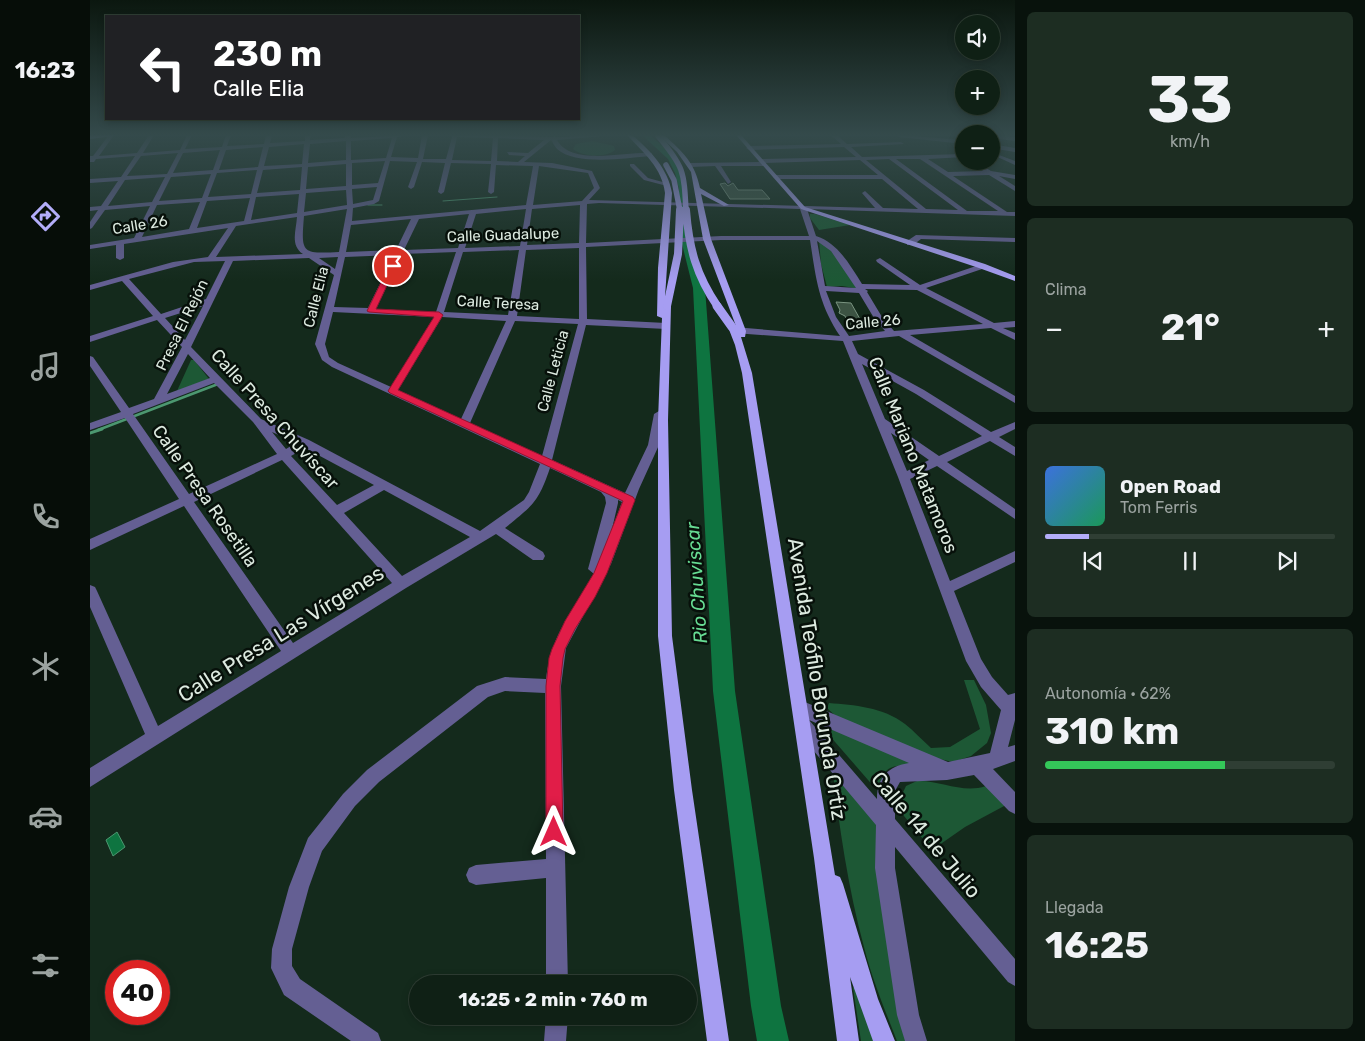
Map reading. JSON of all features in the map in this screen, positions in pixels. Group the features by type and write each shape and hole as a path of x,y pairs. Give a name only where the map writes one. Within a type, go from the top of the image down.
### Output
{"main road":[{"path":"666,184 668,203 660,313 666,325"},
{"path":"674,184 678,198 680,251 667,306 666,325 663,429 665,636 683,790 718,1041"},
{"path":"684,184 687,227 695,265 706,290 737,333"},
{"path":"697,184 707,239 737,333"},
{"path":"782,184 803,208 1015,278"},
{"path":"698,189 724,205"},
{"path":"703,218 711,211 724,205"},
{"name":"Avenida Teófilo Borunda Ortíz","path":"737,333 748,383 801,716 848,1041"},
{"path":"823,858 844,918 867,999 884,1041"}],"street":[{"path":"90,227 118,184"},
{"path":"137,240 165,184"},
{"path":"192,231 210,184"},
{"path":"247,222 257,184"},
{"path":"303,184 298,242 300,248 338,274"},
{"name":"Calle Elia","path":"349,184 351,206 348,223 338,274 320,344 325,358 335,365 629,500"},
{"path":"441,192 443,184"},
{"path":"490,192 491,184"},
{"path":"464,424 512,318 533,184"},
{"path":"584,202 597,191 594,184"},
{"path":"891,184 924,210"},
{"path":"926,184 965,212"},
{"path":"960,184 1005,213"},
{"path":"90,209 380,185"},
{"name":"Calle 26","path":"90,247 372,203 376,201 380,185"},
{"path":"865,193 880,209"},
{"path":"348,223 584,202 1015,214"},
{"name":"Calle Leticia","path":"496,528 528,503 535,493 546,462 583,321 584,202"},
{"name":"Calle Mariano Matamoros","path":"803,208 817,238 821,288 832,317 847,338 948,588 974,661 982,677 1013,706"},
{"path":"393,391 439,315 473,212"},
{"path":"371,311 416,217"},
{"path":"210,260 233,224"},
{"path":"910,243 918,237 1015,240"},
{"path":"817,238 825,240 862,288 877,317 896,333 1015,400"},
{"name":"Calle Guadalupe","path":"90,288 185,261 583,246 707,239 817,238"},
{"path":"120,243 120,258"},
{"name":"Presa El Rejón","path":"158,402 230,259"},
{"path":"880,260 919,288 1015,337"},
{"path":"821,288 919,288 982,266"},
{"name":"Calle Presa Chuvíscar","path":"123,278 216,379 257,420 284,455 401,584"},
{"path":"90,339 209,301"},
{"name":"Calle Teresa","path":"329,309 666,325"},
{"name":"Calle 26","path":"737,333 847,338 1015,324"},
{"path":"854,356 920,392 1015,452"},
{"name":"Calle Presa Rosetilla","path":"90,359 291,653"},
{"path":"557,975 553,686 558,649 570,625 591,593 608,556 629,500 654,450 658,430 660,384 665,378"},
{"path":"90,427 216,379"},
{"path":"257,420 305,443 480,537"},
{"path":"881,421 1015,515"},
{"path":"904,477 1015,425"},
{"path":"90,545 284,455 305,443"},
{"path":"335,512 384,485"},
{"path":"591,593 612,503 611,496 605,489"},
{"path":"496,528 538,556"},
{"name":"Calle Presa Las Vírgenes","path":"90,778 401,584 496,528"},
{"path":"948,588 1015,556"},
{"path":"90,591 155,737"},
{"path":"370,1041 292,987 282,968 282,949 299,887 314,845 348,800 372,776 484,691 506,684 553,686"},
{"path":"997,759 1013,706"},
{"path":"801,716 948,770"},
{"name":"Calle 14 de Julio","path":"801,716 886,823 1015,975"},
{"path":"916,1041 908,1015 885,868 886,791 889,781 895,775 910,772 978,766 1015,753"},
{"path":"978,766 1015,805"},
{"path":"476,875 555,868"},
{"path":"555,1041 557,1025"}],"shaded area":[{"path":"810,214 850,225 819,230 810,218"},
{"path":"819,240 828,246 860,289 842,286 827,287 821,264"},
{"path":"191,360 194,360 209,379 177,391"},
{"path":"964,680 974,680 986,705 991,733 987,743 971,756 953,762 935,758 840,720 827,708 829,703 878,710 905,724 931,748 950,747 980,729"},
{"path":"831,728 912,762 908,766 895,766 887,770 882,778 880,791 875,788 829,735 828,731"},
{"path":"832,765 878,821 908,1041 897,1041 867,959 849,880"},
{"path":"917,781 935,782 960,788 986,786 1006,805 965,827 932,850 904,816 898,803 906,786"},
{"path":"117,832 125,847 113,856 106,840"},
{"path":"855,986 875,1041 861,1041 853,988"}],"building":[{"path":"720,184 726,184 728,186 733,184 738,190 762,190 770,199 730,199"},
{"path":"836,302 851,303 865,328 849,327 845,316 839,313 840,310"}],"waterway":[{"name":"Rio Chuviscar","path":"682,184 684,232 699,288 724,691 766,1006 773,1041"},
{"path":"443,201 497,197"},
{"path":"368,205 382,205"},
{"path":"98,430 218,384"},
{"path":"90,433 102,429"}],"route":[{"path":"393,266 371,311 439,315 393,391 629,500 608,556 591,593 570,625 558,649 553,686 554,832"}]}
